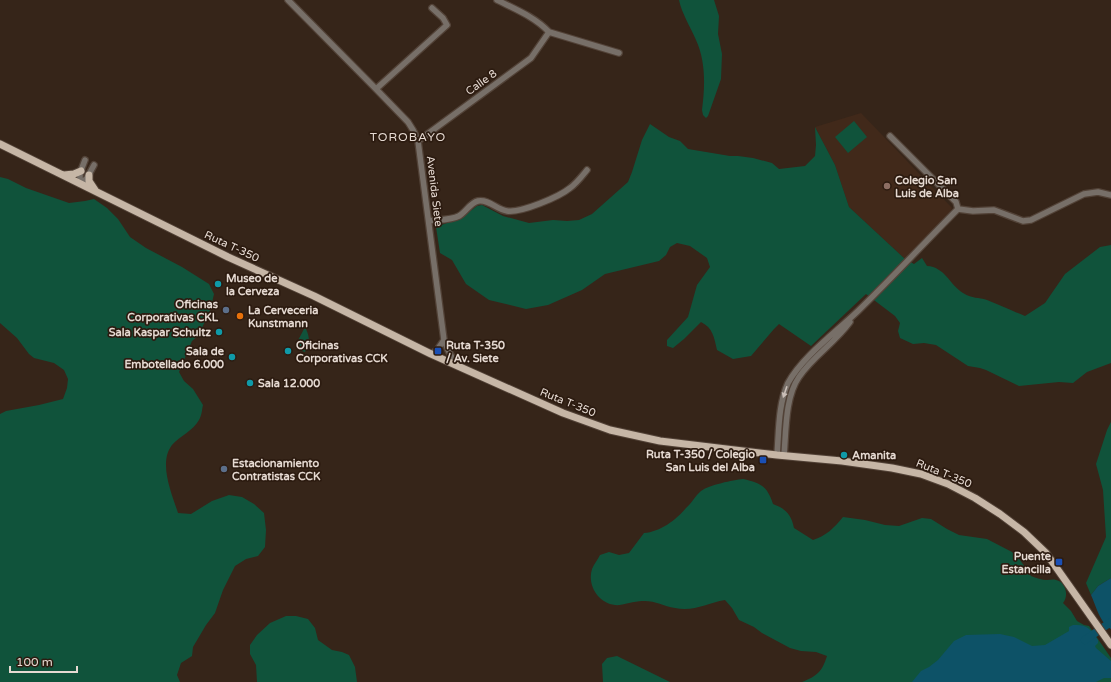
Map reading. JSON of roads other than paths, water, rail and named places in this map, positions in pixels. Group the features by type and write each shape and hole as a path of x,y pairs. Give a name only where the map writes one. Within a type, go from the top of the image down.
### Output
{"main road":[{"name":"Ruta T-350","path":"0,144 228,257 314,296 456,366 563,413 610,430 642,438 678,444 842,461 909,470 935,479 962,491 1000,514 1024,532 1046,553 1111,645"},
{"path":"61,174 71,175 81,171"},
{"path":"89,175 89,181 97,192"}],"street":[{"name":"Avenida Siete","path":"288,0 408,122 413,130 418,141 444,340 456,366"},
{"path":"497,0 544,26 549,32 619,53"},
{"path":"376,89 447,24 432,8"},
{"name":"Calle 8","path":"418,141 531,58 549,32"},
{"path":"890,136 956,202 958,209"},
{"path":"80,184 81,171 85,160"},
{"path":"80,184 89,175 94,165"},
{"path":"429,221 457,217 471,205 479,201 485,202 505,211 514,211 527,208 553,198 569,189 587,170"},
{"path":"958,209 973,211 994,210 1023,221 1031,220 1084,194 1098,192 1111,195"},
{"path":"780,455 782,404 785,391 791,379 803,362 857,312 958,209"},
{"path":"431,354 437,350 444,340"}],"water":[{"path":"1111,578 1111,629 1101,619 1091,595 1098,586"},
{"path":"1073,625 1082,625 1091,630 1098,640 1098,643 1095,646 1096,648 1111,661 1111,678 1104,678 1096,682 912,682 921,671 938,660 954,641 966,635 1000,634 1014,637 1032,646 1045,645 1069,631 1069,627"}],"waterway":[{"path":"1085,640 1111,622"}],"place":[{"name":"Colegio San Luis de Alba","path":"887,186"},
{"name":"Museo de la Cerveza","path":"218,284"},
{"name":"Oficinas Corporativas CKL","path":"226,310"},
{"name":"La Cerveceria Kunstmann","path":"240,316"},
{"name":"Sala Kaspar Schultz","path":"219,332"},
{"name":"Oficinas Corporativas CCK","path":"288,351"},
{"name":"Ruta T-350 / Av. Siete","path":"438,351"},
{"name":"Sala de Embotellado 6.000","path":"232,357"},
{"name":"Sala 12.000","path":"250,383"},
{"name":"Amanita","path":"844,455"},
{"name":"Ruta T-350 / Colegio San Luis del Alba","path":"763,460"},
{"name":"Estacionamiento Contratistas CCK","path":"224,469"},
{"name":"Puente Estancilla","path":"1059,562"}],"district":[{"name":"TOROBAYO","path":"408,137"}]}
